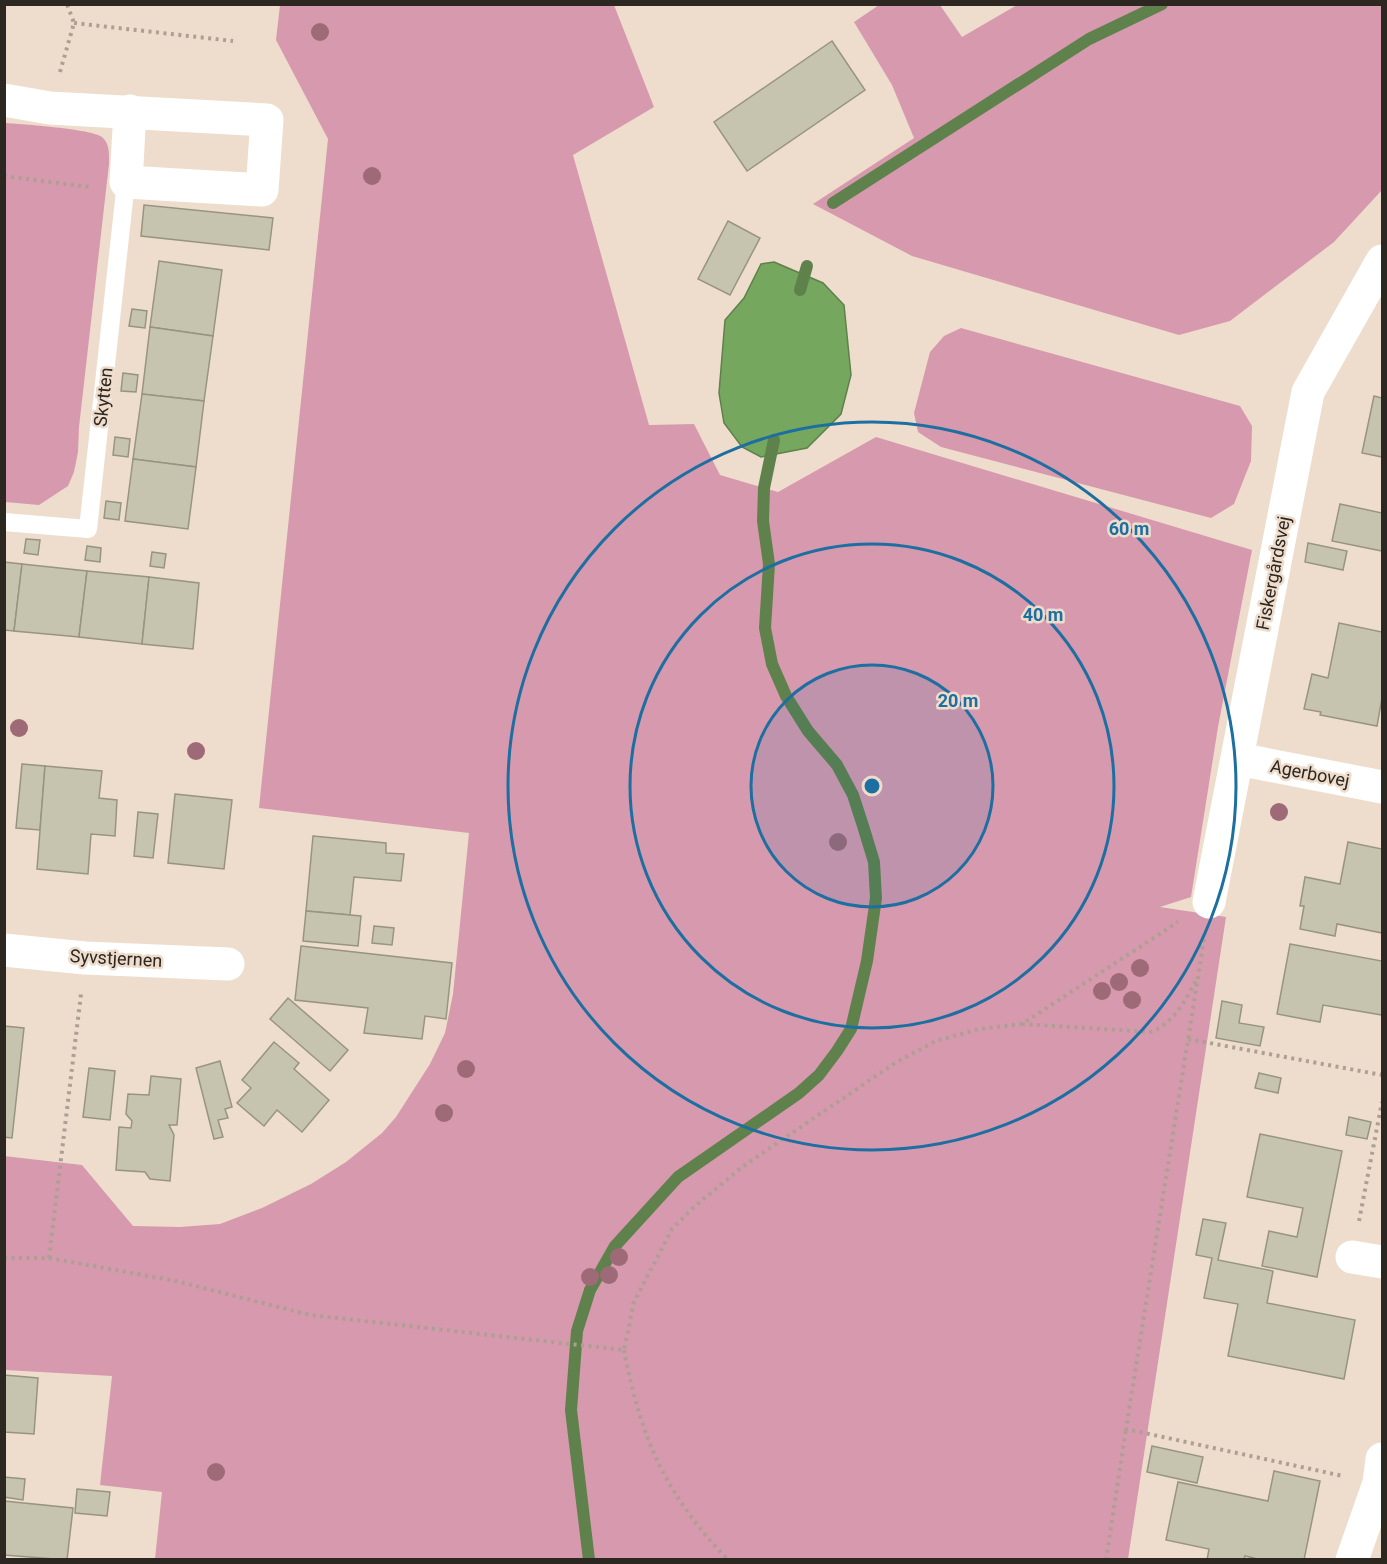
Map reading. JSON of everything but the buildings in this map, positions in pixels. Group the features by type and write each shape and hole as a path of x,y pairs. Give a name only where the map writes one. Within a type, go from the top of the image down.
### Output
{"street":[{"path":"4,100 50,108 267,120 262,190 126,186"},
{"name":"Skytten","path":"126,186 130,111"},
{"name":"Fiskergårdsvej","path":"1209,902 1308,392 1383,261"},
{"name":"Agerbovej","path":"1238,759 1383,788"},
{"name":"Syvstjernen","path":"4,950 85,958 228,964"},
{"path":"1352,1560 1381,1475"}],"lane":[{"name":"Skytten","path":"4,522 88,529 126,186"}],"path":[{"path":"50,108 74,23 67,4"},
{"path":"74,23 233,41"},
{"path":"4,175 126,186"},
{"path":"1106,1560 1200,972 1209,902"},
{"path":"1022,1024 1209,902"},
{"path":"49,1258 85,958"},
{"path":"728,1560 684,1509 662,1472 634,1399 624,1350 634,1302 672,1229 694,1207 742,1167 895,1063 936,1041 979,1029 1022,1024 1150,1032 1158,1029 1184,1002 1200,972"},
{"path":"1188,1039 1383,1076"},
{"path":"1368,1260 1383,1102"},
{"path":"4,1258 49,1258 176,1281 310,1316 624,1350"},
{"path":"1126,1429 1381,1475"}],"shaded area":[{"path":"280,5 614,5 654,107 573,155 649,425 694,424 720,475 778,492 876,437 1252,550 1218,727 1191,897 1160,907 1226,917 1128,1559 155,1559 162,1492 100,1485 112,1376 5,1370 4,1156 82,1165 133,1226 180,1227 220,1224 262,1208 311,1184 346,1162 382,1133 396,1117 430,1064 445,1033 453,994 469,833 259,808 328,139 276,40"},
{"path":"879,5 940,5 962,37 1017,5 1382,5 1382,190 1334,242 1230,321 1179,335 912,256 813,204 914,138 892,85 854,22"},
{"path":"5,123 56,127 96,134 105,140 109,153 78,452 74,472 68,486 39,505 5,502"},
{"path":"774,262 823,283 844,305 851,375 841,414 807,448 761,457 742,447 724,423 719,393 725,320 744,298 761,264"},
{"path":"961,328 1240,406 1252,426 1251,461 1234,504 1211,518 941,447 918,432 914,413 930,352 944,336"}],"waterway":[{"path":"833,203 1089,39 1162,4"},
{"path":"800,290 807,266"},
{"path":"589,1560 571,1410 577,1331 590,1290 615,1246 678,1177 799,1093 819,1075 851,1029 867,961 876,898 874,862 864,829 853,795 837,765 808,731 786,696 772,664 765,628 769,564 763,521 764,488 774,440"}]}
